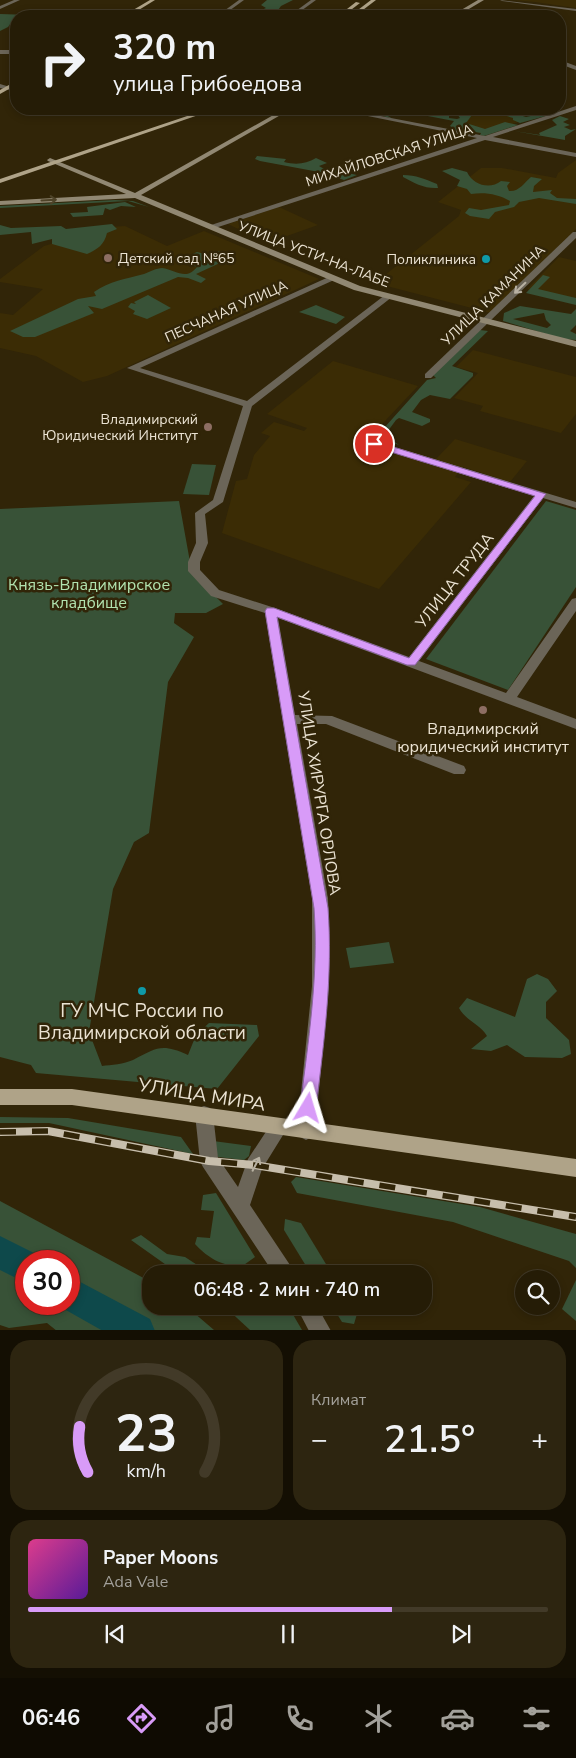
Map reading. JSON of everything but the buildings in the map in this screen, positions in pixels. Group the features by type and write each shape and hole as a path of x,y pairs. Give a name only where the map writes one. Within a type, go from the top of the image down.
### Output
{"main road":[{"path":"136,10 153,0"},
{"path":"348,10 362,0"},
{"path":"360,10 374,0"},
{"path":"465,10 482,0"},
{"path":"0,92 8,88"},
{"path":"0,176 177,115"},
{"path":"0,181 195,115"},
{"path":"135,196 277,115"},
{"name":"УЛИЦА УСТИ-НА-ЛАБЕ","path":"50,160 331,278 388,298 576,344"},
{"name":"УЛИЦА УСТИ-НА-ЛАБЕ","path":"0,203 135,196"},
{"name":"УЛИЦА МИРА","path":"0,1097 72,1096 204,1114 306,1131 576,1168"}],"street":[{"path":"0,8 18,0"},
{"path":"228,10 242,0"},
{"path":"300,10 314,0"},
{"path":"502,0 576,10"},
{"path":"0,86 8,88"},
{"path":"368,115 576,155"},
{"name":"МИХАЙЛОВСКАЯ УЛИЦА","path":"209,227 554,115"},
{"name":"УЛИЦА КАМАНИНА","path":"428,376 576,234"},
{"name":"ПЕСЧАНАЯ УЛИЦА","path":"248,405 132,368 331,278"},
{"path":"388,298 248,405 218,502 200,513 202,543 194,562 194,571 216,593 271,611 576,724"},
{"path":"358,438 576,505"},
{"name":"УЛИЦА ТРУДА","path":"411,663 541,494"},
{"path":"509,699 576,602"},
{"name":"УЛИЦА ХИРУРГА ОРЛОВА","path":"271,611 320,898 323,936 319,1019 306,1131"},
{"path":"291,720 327,719 459,770"},
{"path":"204,1114 209,1161 241,1205 280,1265"},
{"path":"241,1205 254,1165 279,1127"},
{"path":"312,1315 321,1330"}],"shaded area":[{"path":"513,0 576,0 576,8 535,2"},
{"path":"472,115 514,115 527,119 485,134 454,128"},
{"path":"576,160 576,229 491,313 375,283 459,216 461,210 438,202 481,168 502,168 556,178 558,173"},
{"path":"279,207 318,225 267,243 228,224"},
{"path":"125,226 167,246 204,231 319,279 107,376 83,382 36,356 0,348 0,313 13,315 43,289 0,282 0,279 44,246 110,227"},
{"path":"559,257 576,261 576,301 527,289"},
{"path":"473,350 576,377 576,414 561,433 480,411 483,406 454,398 478,373 456,367"},
{"path":"333,361 418,386 368,439 436,459 455,439 527,461 510,482 463,467 455,477 471,482 379,589 222,533 236,481 247,479 254,455 270,436 261,433 274,422 304,431 307,428 267,414"}],"green space":[{"path":"267,0 293,0 281,6 278,10 262,10 266,8 261,5"},
{"path":"0,14 10,14 10,24 0,31"},
{"path":"422,115 449,115 449,118 457,119 460,118 458,115 472,115 466,123 485,129 505,122 518,125 484,136 480,135 481,133 475,132 473,134 454,130 450,126 454,121"},
{"path":"504,115 526,117 549,115 520,123 513,120 513,118"},
{"path":"560,116 569,119 563,122 570,125 564,127 571,130 576,129 565,136 565,140 514,131 540,135 539,133 557,125 552,120"},
{"path":"257,156 286,159 284,162 297,164 316,158 327,163 319,166 326,170 341,165 353,170 342,172 357,175 344,180 319,172 260,161 255,159"},
{"path":"452,168 467,172 473,180 482,185 497,184 501,181 510,182 507,186 509,191 519,189 531,177 542,179 534,186 533,192 552,190 550,193 557,198 576,199 576,204 539,198 519,202 514,207 495,212 489,219 470,216 465,213 469,208 481,210 509,205 510,201 491,194 471,194 467,189 457,186 460,180 442,171"},
{"path":"403,175 424,179 437,184 438,188 420,185 403,177"},
{"path":"115,200 133,201 149,207 128,201 0,208 0,206"},
{"path":"125,202 136,207 121,206 110,210 105,208 103,215 73,217 70,213 88,212 87,207"},
{"path":"112,224 117,229 107,233 100,246 87,254 52,244 52,239 32,244 31,232 0,235 0,225 11,228 61,226 66,229"},
{"path":"216,251 225,252 233,257 196,274 206,279 201,283 188,278 178,277 102,309 88,306 94,313 35,337 23,337 10,331 78,299 96,296 94,292 118,281 160,268 181,274 189,273 197,267 184,262 186,257 197,252 209,255"},
{"path":"543,275 550,277 538,289 576,298 576,305 526,293"},
{"path":"148,295 171,308 147,319 133,314 135,311 128,307 131,303 136,304 134,302"},
{"path":"316,305 345,317 336,324 299,312"},
{"path":"520,306 571,314 576,309 576,325 570,331 576,334 576,340 563,339 503,321 504,313","holes":["544,313 546,320 551,325 547,328 513,319"]},
{"path":"480,330 488,331 452,366 473,373 473,376 450,399 430,395 421,400 412,412 430,419 430,422 422,426 399,418 396,420 385,435 399,445 376,437 427,380 436,378 433,375"},
{"path":"192,464 216,465 209,495 183,494"},
{"name":"Князь-Владимирское кладбище","path":"179,501 192,573 223,604 206,613 175,613 174,623 194,637 168,682 149,833 134,842 113,889 89,1032 102,1066 129,1061 159,1048 171,1049 188,1055 196,1035 209,1023 257,1025 259,1036 217,1089 36,1073 31,1065 0,1057 0,509"},
{"path":"546,501 576,510 576,587 508,690 426,659"},
{"path":"389,942 394,963 350,968 346,948"},
{"path":"537,974 548,979 557,991 546,1002 546,1018 569,1040 571,1054 562,1058 525,1057 507,1045 491,1051 471,1049 487,1036 459,1008 467,998 515,1017 527,979"},
{"path":"0,1117 68,1118 181,1137 193,1154 49,1123 0,1123"},
{"path":"213,1141 251,1146 249,1156 244,1160 218,1157 213,1147"},
{"path":"296,1177 480,1207 576,1234 576,1268 569,1261 453,1222 297,1193 291,1182"},
{"path":"216,1193 255,1257 244,1265 227,1265 205,1254 195,1244 197,1237 210,1238 214,1211 201,1210 203,1195"},
{"path":"0,1201 142,1277 142,1315 196,1315 214,1330 56,1330 47,1323 9,1328 0,1325"},
{"path":"285,1219 301,1223 327,1265 305,1265 284,1230"},
{"path":"141,1235 167,1254 185,1257 197,1265 166,1265 131,1240"},
{"path":"576,1280 576,1321 562,1309"},
{"path":"234,1315 293,1315 302,1330 250,1330"},
{"path":"338,1315 357,1315 354,1324 342,1322"}],"waterway":[{"path":"0,1252 15,1261"},
{"path":"80,1299 136,1330"}],"railway":[{"path":"0,1132 48,1131 209,1161 254,1165 576,1217"}],"place":[{"name":"Детский сад №65","path":"108,258"},
{"name":"Поликлиника","path":"486,259"},
{"name":"Владимирский Юридический Институт","path":"208,427"},
{"name":"Владимирский юридический институт","path":"483,710"},
{"name":"ГУ МЧС России по Владимирской области","path":"142,991"}],"route":[{"path":"308,1108 319,1019 323,936 321,908 295,759 289,708 271,611 411,663 541,494 374,444"}]}
